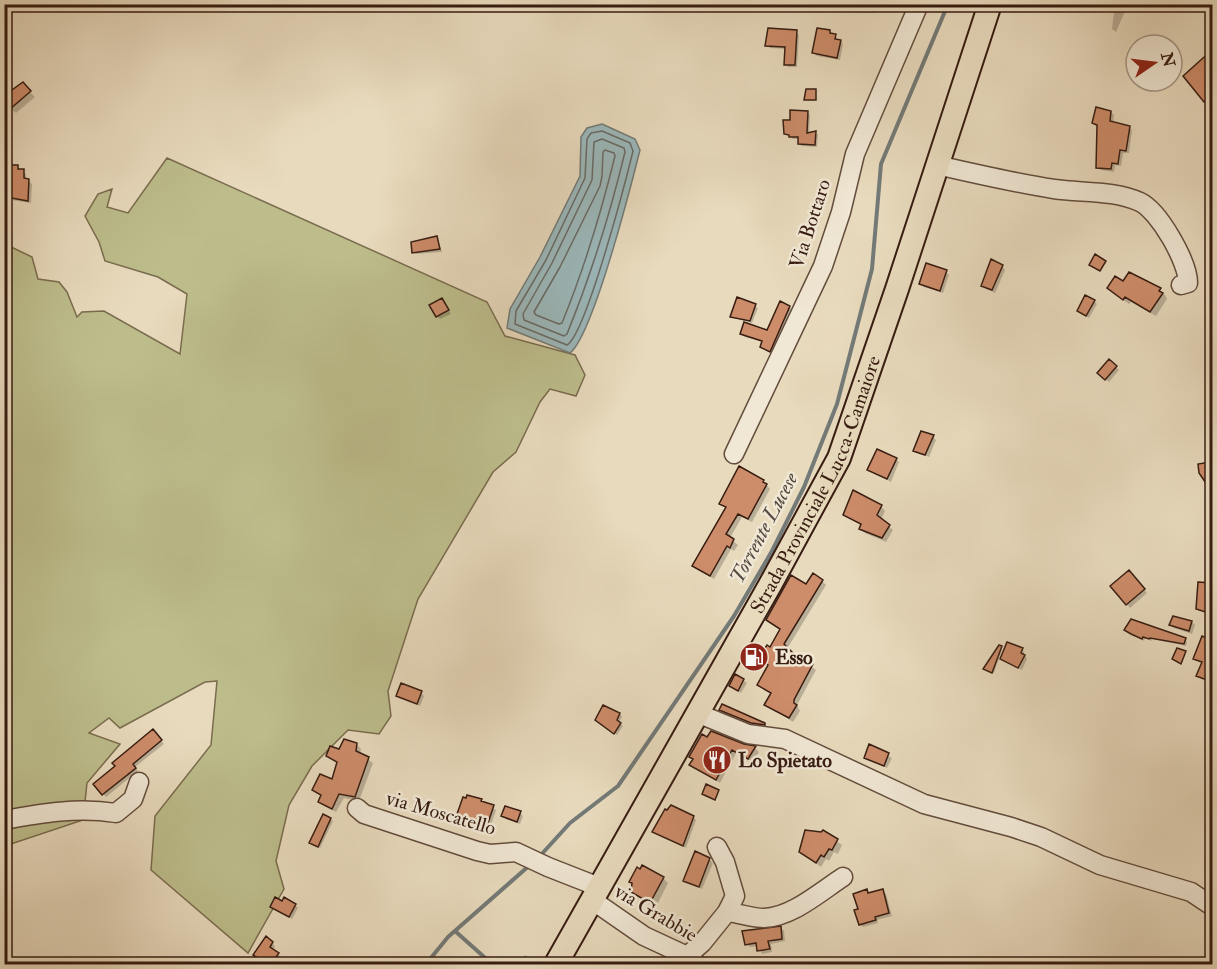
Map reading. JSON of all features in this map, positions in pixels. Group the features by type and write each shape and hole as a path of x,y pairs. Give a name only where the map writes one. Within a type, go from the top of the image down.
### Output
{"main road":[{"name":"Strada Provinciale Lucca-Camaiore","path":"556,964 839,458 894,299 990,4"}],"street":[{"name":"Via Bottaro","path":"734,453 823,266 841,212 855,154 919,4"},
{"path":"937,165 1054,189 1116,195 1142,203 1164,227 1182,257 1188,273 1188,283 1181,285"},
{"path":"697,713 748,734 785,739 924,804 1041,837 1100,865 1191,892 1212,906"},
{"path":"4,820 59,810 99,810 116,813 132,800 139,782"},
{"name":"via Moscatello","path":"357,808 364,814 477,851 490,854 516,852 595,894"},
{"path":"692,960 702,943 727,912 735,896 725,862 717,847"},
{"path":"727,912 773,918 790,911 843,877"},
{"name":"via Grabbie","path":"595,894 644,936 692,960"}],"green space":[{"path":"167,158 487,302 505,336 575,355 585,375 576,396 550,389 540,402 516,452 493,472 418,599 388,691 391,716 379,734 348,730 312,766 289,805 276,861 284,889 248,953 151,870 155,816 211,745 217,681 205,682 120,728 109,718 89,733 120,744 87,783 83,820 5,846 4,350 10,348 4,336 5,244 32,257 38,279 59,282 67,292 77,317 82,312 104,311 180,354 187,294 158,277 105,261 99,242 85,216 98,194 112,189 107,207 128,213"}],"water":[{"path":"602,124 635,139 640,150 600,290 579,341 570,353 507,328 510,309 540,257 580,176 581,137 587,128"}],"building":[{"path":"768,28 797,30 795,65 784,65 785,47 765,46"},
{"path":"817,28 830,30 830,33 836,34 835,39 841,40 837,58 812,53"},
{"path":"1212,50 1212,76 1209,79 1212,85 1212,96 1204,102 1184,75"},
{"path":"23,82 31,91 10,109 4,105 4,88 9,92"},
{"path":"806,89 816,89 816,100 804,100"},
{"path":"1096,107 1111,111 1110,121 1130,126 1126,151 1120,150 1118,164 1112,163 1111,169 1096,168 1097,125 1092,123"},
{"path":"790,110 808,111 807,133 816,131 815,145 798,144 798,137 789,137 784,134 783,120 790,120"},
{"path":"8,165 18,165 18,169 24,169 24,178 29,179 28,201 6,197"},
{"path":"437,236 440,249 412,253 411,242"},
{"path":"1095,254 1106,261 1100,271 1089,265"},
{"path":"991,259 1003,265 992,290 981,286"},
{"path":"926,263 947,270 940,291 919,284"},
{"path":"1129,272 1161,288 1159,291 1163,293 1150,312 1125,297 1123,300 1107,288 1115,276 1123,281"},
{"path":"1085,295 1095,300 1086,316 1077,311"},
{"path":"737,297 756,304 750,321 730,317"},
{"path":"442,298 449,310 436,317 429,305"},
{"path":"780,301 790,306 770,352 760,347 762,341 740,334 744,322 767,330"},
{"path":"1109,359 1117,366 1105,380 1097,373"},
{"path":"921,431 934,435 925,455 913,451"},
{"path":"877,449 897,458 887,479 867,470"},
{"path":"1210,462 1212,492 1199,473 1198,464"},
{"path":"739,466 767,484 748,519 738,514 726,534 734,539 730,548 727,546 710,576 692,566 726,507 719,504"},
{"path":"853,490 882,505 877,515 890,525 882,538 859,529 861,524 843,515"},
{"path":"1129,570 1145,589 1126,605 1110,586"},
{"path":"813,573 823,580 784,644 793,653 813,664 794,700 797,705 789,718 764,705 771,693 757,685 768,665 758,659 767,645 770,647 780,629 766,620 791,575 806,584"},
{"path":"1198,582 1212,583 1212,614 1196,609"},
{"path":"1173,616 1192,621 1189,631 1169,625"},
{"path":"1131,619 1186,638 1184,644 1143,637 1142,639 1131,634 1124,630"},
{"path":"1202,636 1212,640 1212,664 1207,680 1196,676 1202,662 1193,659"},
{"path":"1007,642 1023,648 1021,653 1025,655 1018,668 1000,659"},
{"path":"999,645 1002,646 992,673 983,669"},
{"path":"1177,648 1186,651 1181,664 1172,659"},
{"path":"735,674 744,679 738,691 729,686"},
{"path":"401,683 422,691 417,704 396,696"},
{"path":"722,704 765,725 751,723 719,710"},
{"path":"603,705 620,713 617,720 621,723 614,734 595,720"},
{"path":"153,729 162,740 133,764 136,768 102,795 93,784 115,766 112,763"},
{"path":"711,731 744,744 756,746 748,759 732,750 716,780 689,765 693,759 689,757 702,734 707,737"},
{"path":"344,739 357,743 356,751 369,757 355,797 339,794 332,809 318,802 321,795 312,790 320,774 332,779 337,762 326,756 330,746 339,749"},
{"path":"869,744 889,753 884,766 864,758"},
{"path":"706,784 719,790 715,800 702,794"},
{"path":"467,795 494,805 487,826 457,814 463,797 466,798"},
{"path":"671,805 694,816 683,846 652,832 665,809 667,810"},
{"path":"505,806 521,811 517,822 501,816"},
{"path":"323,814 331,818 318,847 309,843"},
{"path":"805,830 821,832 823,830 838,839 832,850 829,849 824,857 821,855 816,863 799,852"},
{"path":"695,851 710,858 699,887 683,881"},
{"path":"642,865 664,877 650,903 631,892 632,883 629,882 637,867 640,869"},
{"path":"867,889 868,893 883,889 889,913 859,925 854,910 858,909 853,894"},
{"path":"275,897 282,901 284,897 296,904 289,917 270,907"},
{"path":"781,926 782,939 768,941 770,949 757,951 756,943 745,945 742,931"},
{"path":"266,936 273,942 270,947 279,953 271,964 253,955"}],"waterway":[{"name":"Torrente Lucese","path":"539,857 570,823 618,786 734,616 772,551 804,487 837,404 872,269 881,164 948,4"},
{"name":"Torrente Lucese","path":"426,964 448,937 531,864"},
{"path":"455,931 492,964"}],"place":[{"name":"Esso","path":"754,657"},
{"name":"Lo Spietato","path":"717,760"}]}
